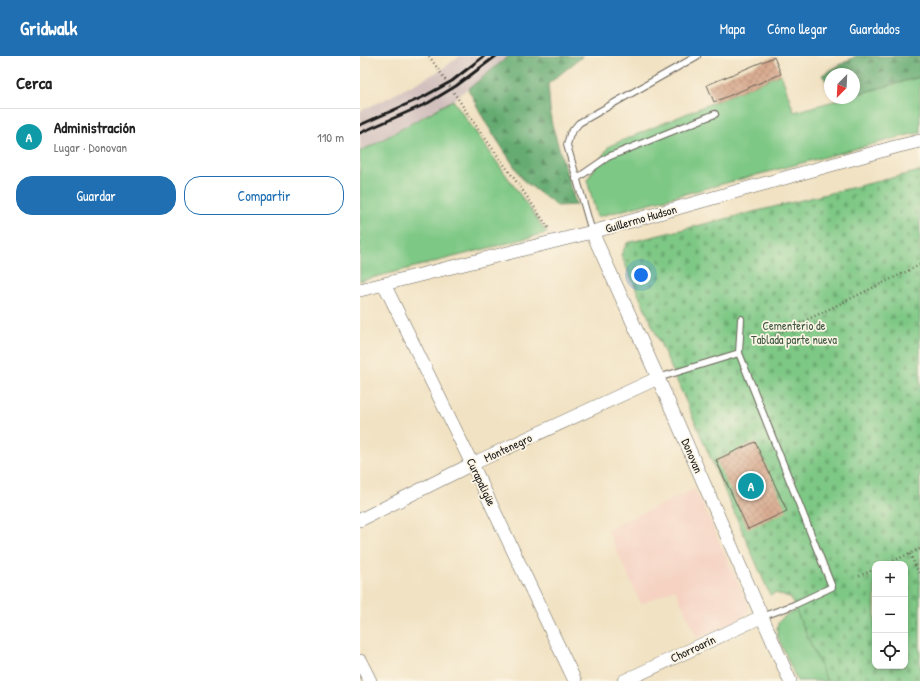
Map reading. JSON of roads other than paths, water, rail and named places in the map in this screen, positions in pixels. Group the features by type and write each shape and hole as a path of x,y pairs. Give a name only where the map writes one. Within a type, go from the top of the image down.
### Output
{"street":[{"name":"Guillermo Hudson","path":"360,290 592,232 920,141"},
{"name":"Donovan","path":"592,232 658,378 790,681"},
{"name":"Curapaligüe","path":"384,284 472,464 575,681"},
{"name":"Montenegro","path":"360,520 472,464 658,378"},
{"name":"Chorroarín","path":"624,681 761,617"},
{"path":"360,660 370,681"}],"lane":[{"path":"592,232 567,145 570,134 579,123 697,56"},
{"path":"576,179 608,157 715,114"},
{"path":"740,319 739,354 832,587 794,605 761,617"},
{"path":"658,378 739,354"}],"railway":[{"path":"360,125 423,97 452,81 484,56"},
{"path":"360,133 428,103 456,86 496,56"}],"place":[{"name":"Administración","path":"751,486"}],"park label":[{"name":"Cementerio de Tablada parte nueva","path":"794,333"}]}
